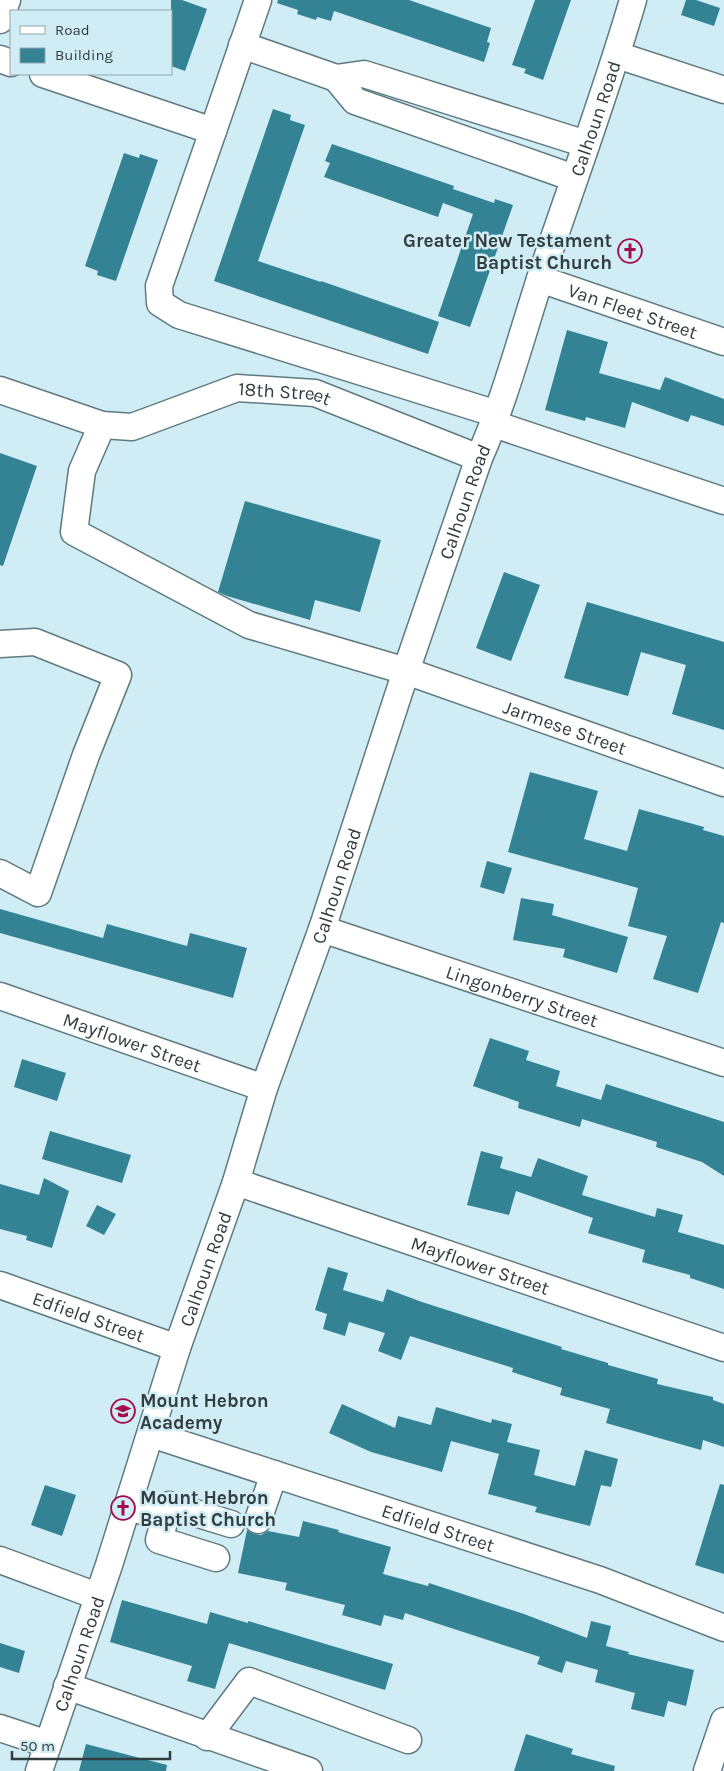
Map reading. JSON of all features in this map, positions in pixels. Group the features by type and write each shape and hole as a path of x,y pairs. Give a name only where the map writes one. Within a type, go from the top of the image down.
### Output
{"street":[{"path":"0,20 7,0"},
{"path":"258,0 159,286 160,303 179,315 496,419 724,501"},
{"name":"Calhoun Road","path":"39,1771 128,1506 177,1348 236,1182 264,1088 322,929 406,671 479,458 496,419 540,279 617,55 633,0"},
{"path":"242,45 336,78 364,74 586,144"},
{"path":"617,55 724,90"},
{"path":"46,75 213,131"},
{"path":"336,78 355,101 574,178"},
{"name":"Van Fleet Street","path":"540,279 724,342"},
{"name":"18th Street","path":"0,390 102,425 132,427 237,388 315,393 479,458"},
{"name":"Jarmese Street","path":"102,425 82,471 74,532 248,625 406,671 724,783"},
{"path":"0,644 35,642 118,675 86,754 38,893 0,873"},
{"name":"Lingonberry Street","path":"322,929 724,1063"},
{"name":"Mayflower Street","path":"0,996 264,1088"},
{"name":"Mayflower Street","path":"236,1182 724,1348"},
{"name":"Edfield Street","path":"0,1285 177,1348"},
{"name":"Edfield Street","path":"151,1434 600,1580 724,1628"},
{"path":"258,1520 274,1474"},
{"path":"216,1558 159,1540 170,1505 231,1524"},
{"path":"128,1506 165,1519"},
{"path":"0,1560 97,1596"},
{"path":"207,1737 248,1680 408,1740"},
{"path":"67,1686 207,1737 309,1771"},
{"path":"707,1771 724,1721"},
{"path":"0,1728 48,1744"}],"building":[{"path":"171,0 182,0 207,9 185,71 172,66"},
{"path":"278,0 409,0 491,28 487,42 490,43 484,62 334,11 331,21 317,17 316,20 297,14 298,10 277,3"},
{"path":"535,0 571,0 543,80 524,73 526,69 512,65"},
{"path":"686,0 696,0 720,8 714,26 681,15"},
{"path":"273,109 291,115 290,120 305,125 258,261 439,322 428,354 214,281"},
{"path":"332,144 454,186 453,189 494,203 495,199 513,205 470,327 438,316 473,214 443,203 438,217 324,177 330,163 325,161"},
{"path":"124,153 139,158 140,154 158,160 116,281 97,275 98,271 85,266"},
{"path":"567,330 608,342 599,373 660,390 665,377 724,399 724,426 691,415 688,422 632,402 625,428 586,417 585,421 545,410"},
{"path":"0,453 37,466 3,566 0,565"},
{"path":"245,501 381,540 360,612 315,600 310,620 218,592"},
{"path":"504,572 540,585 511,661 476,648"},
{"path":"587,602 724,642 724,730 672,714 686,665 641,652 628,696 564,678"},
{"path":"530,772 598,791 584,839 627,851 639,809 704,827 703,830 724,836 724,923 721,922 698,993 653,979 667,936 628,926 638,888 508,852"},
{"path":"487,861 512,868 504,894 480,887"},
{"path":"521,898 554,904 552,915 628,937 617,973 563,957 565,949 513,940"},
{"path":"0,909 103,938 107,924 187,946 190,933 247,948 233,998 0,933"},
{"path":"490,1038 529,1051 526,1060 560,1071 556,1086 601,1100 606,1084 724,1122 724,1176 702,1162 656,1147 657,1142 582,1119 580,1127 518,1108 519,1102 473,1086"},
{"path":"22,1059 66,1073 57,1101 14,1087"},
{"path":"50,1131 131,1155 122,1183 42,1159"},
{"path":"481,1151 503,1157 500,1168 531,1177 538,1158 588,1176 582,1195 655,1217 657,1208 683,1215 678,1232 724,1245 724,1289 690,1278 690,1275 642,1262 645,1250 588,1233 593,1218 516,1191 509,1215 467,1205"},
{"path":"44,1178 69,1191 52,1248 26,1240 27,1236 0,1229 0,1184 39,1195"},
{"path":"97,1205 116,1214 104,1235 86,1226"},
{"path":"328,1267 348,1273 343,1290 383,1302 387,1289 562,1347 561,1349 608,1363 608,1365 658,1379 657,1384 713,1397 713,1400 724,1404 724,1447 703,1440 701,1450 606,1423 610,1409 560,1395 562,1388 512,1372 513,1368 410,1336 401,1360 378,1351 385,1333 349,1322 345,1336 323,1329 327,1314 315,1310"},
{"path":"342,1404 395,1428 398,1416 431,1425 436,1407 491,1423 492,1419 512,1424 507,1442 540,1450 534,1475 575,1486 585,1450 618,1459 611,1487 601,1485 590,1526 535,1512 537,1507 488,1494 499,1454 451,1441 442,1472 371,1452 329,1433"},
{"path":"720,1484 724,1485 724,1574 695,1565"},
{"path":"45,1485 76,1495 62,1536 31,1525"},
{"path":"303,1521 339,1530 338,1532 391,1547 383,1574 428,1586 429,1583 524,1614 587,1638 591,1621 611,1626 606,1646 629,1652 628,1654 694,1670 686,1706 668,1701 664,1717 631,1709 635,1693 595,1682 598,1670 566,1661 562,1673 537,1664 540,1657 405,1613 403,1620 384,1615 381,1626 342,1615 345,1605 285,1590 287,1583 238,1573 247,1530 261,1535 268,1531 299,1537"},
{"path":"122,1600 207,1624 210,1612 248,1623 248,1621 393,1664 385,1690 229,1643 215,1689 187,1681 192,1666 110,1642"},
{"path":"0,1643 25,1651 19,1673 0,1667"},
{"path":"526,1734 573,1749 571,1754 615,1766 614,1771 514,1771"},
{"path":"86,1744 167,1765 166,1771 79,1771"}],"place":[{"name":"Greater New Testament Baptist Church","path":"630,251"},
{"name":"Mount Hebron Academy","path":"123,1411"},
{"name":"Mount Hebron Baptist Church","path":"123,1508"}]}
